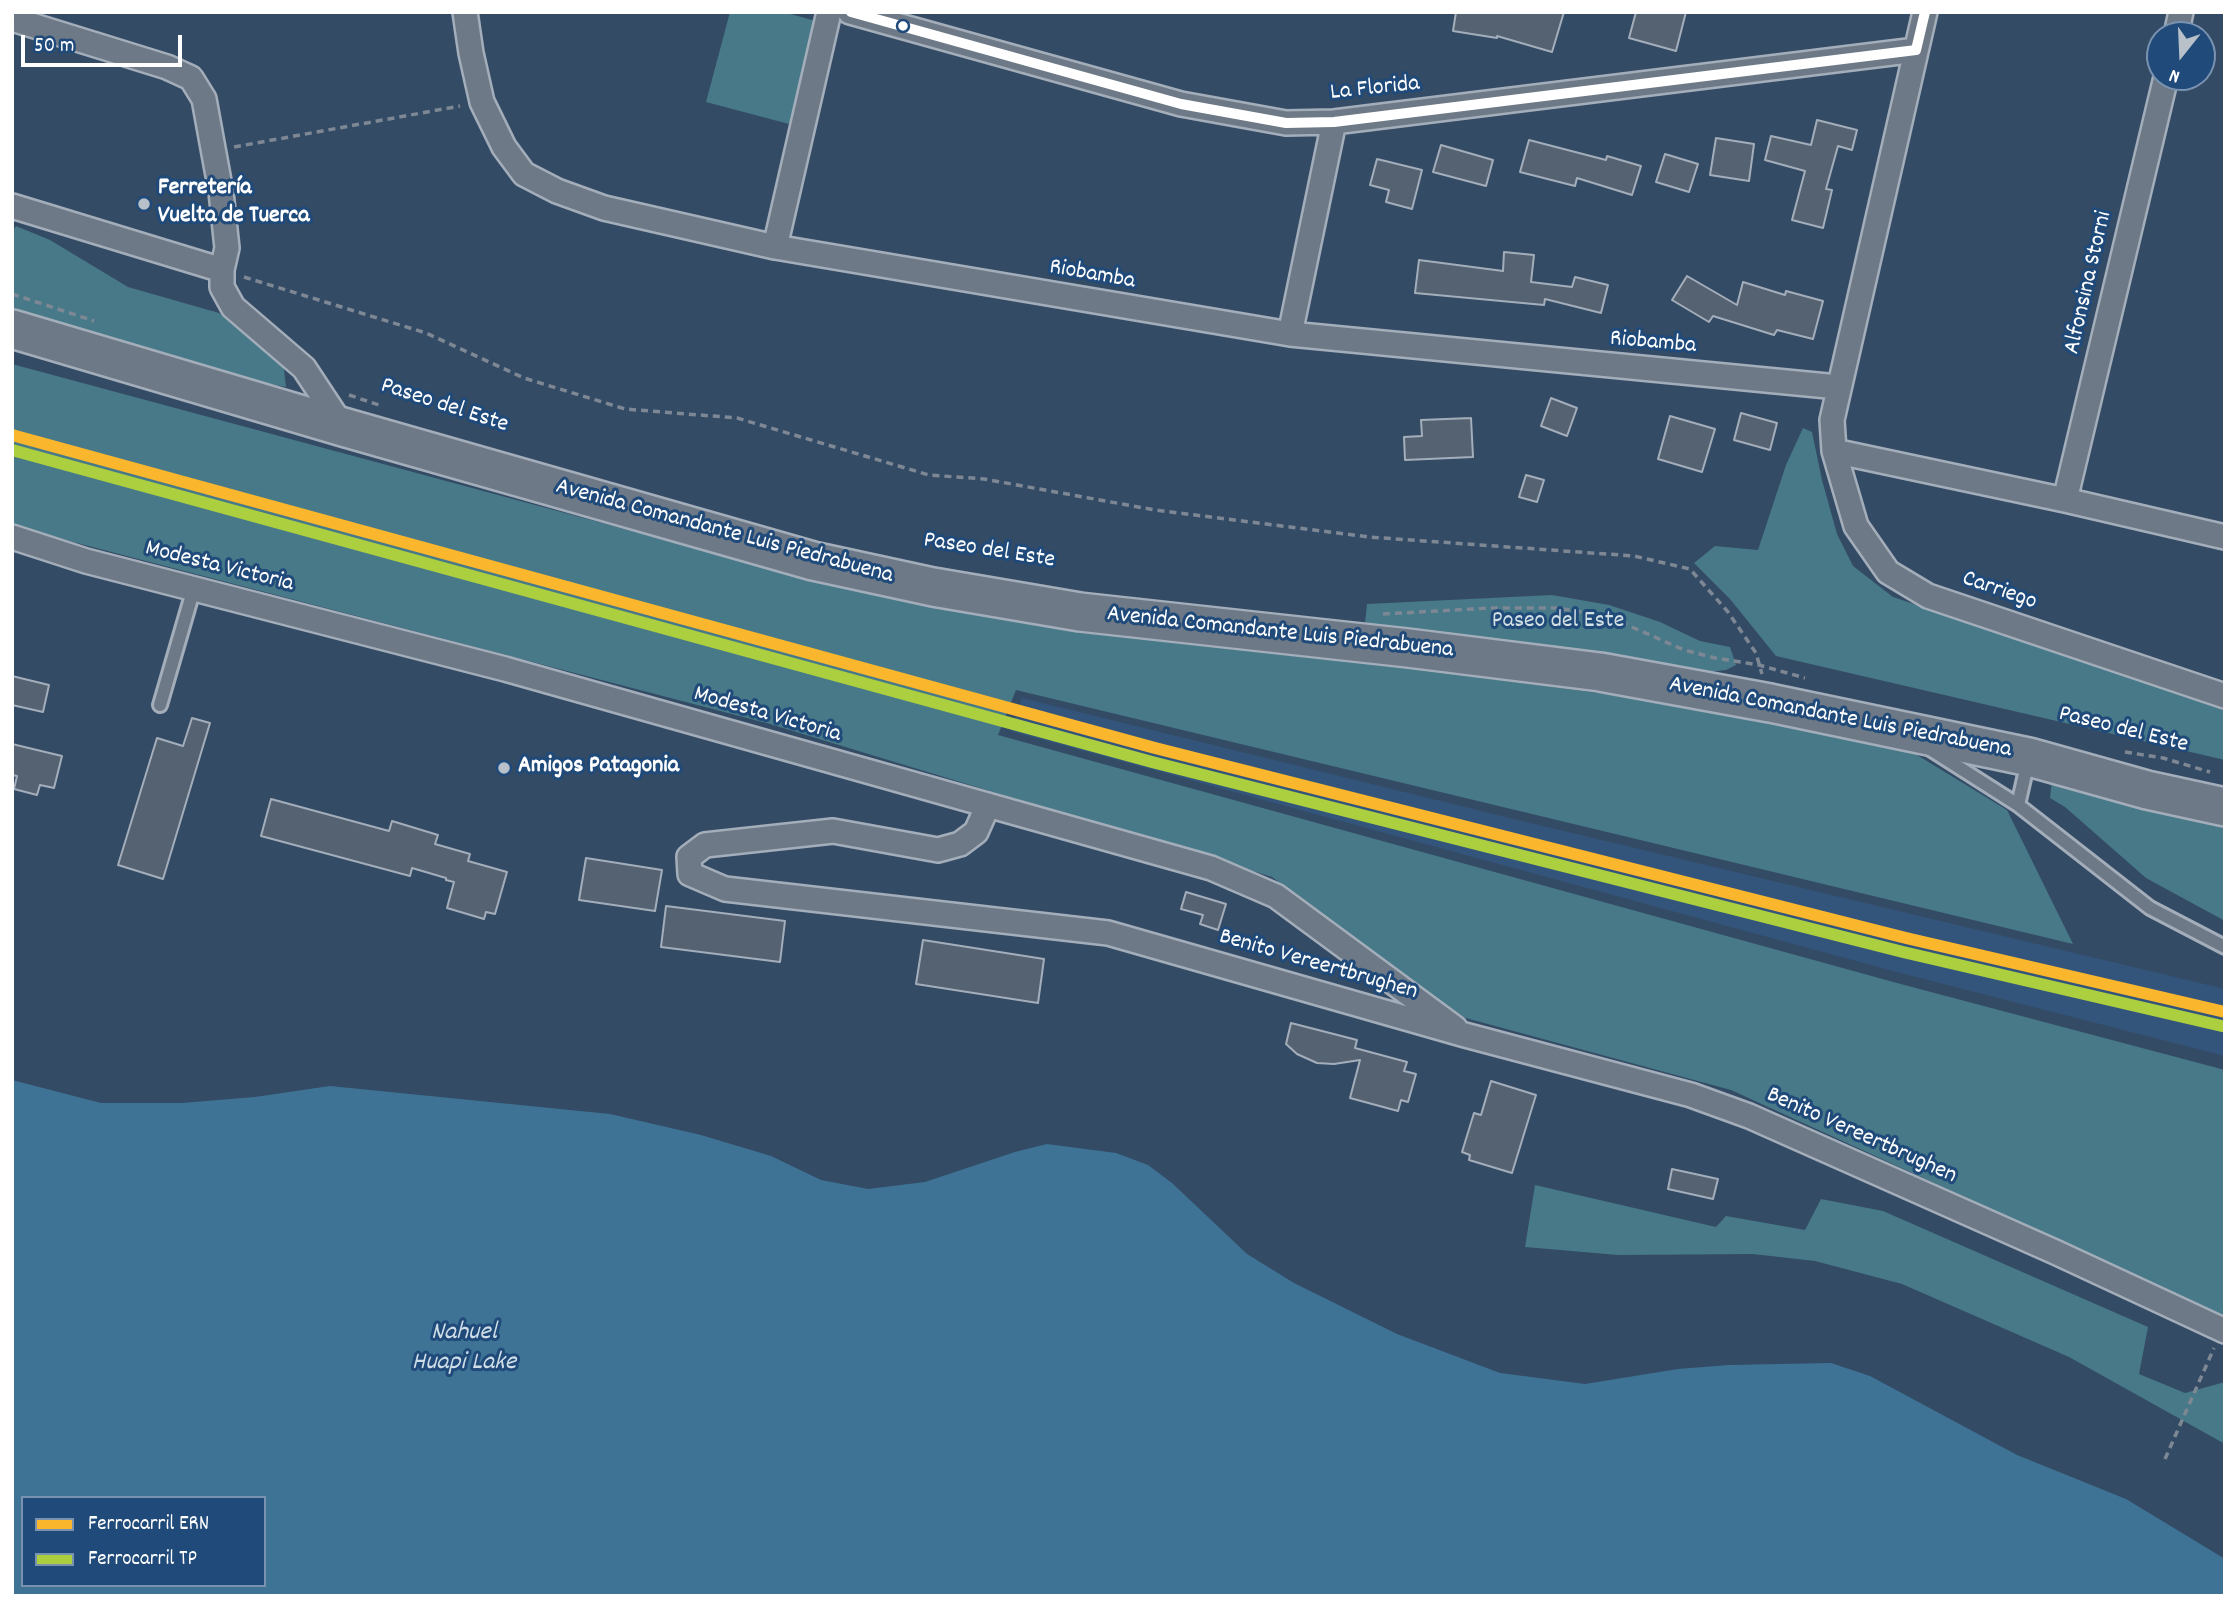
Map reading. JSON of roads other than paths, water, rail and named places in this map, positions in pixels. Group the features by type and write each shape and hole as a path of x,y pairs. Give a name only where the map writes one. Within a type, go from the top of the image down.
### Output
{"main road":[{"name":"Avenida Comandante Luis Piedrabuena","path":"12,329 813,561 933,587 1080,612 1600,672 1900,730 2037,752 2147,790 2225,807"}],"street":[{"name":"Riobamba","path":"465,12 482,102 504,147 524,174 556,191 604,208 775,247 1141,311 1290,334 1838,387"},
{"path":"775,247 829,12"},
{"name":"La Florida","path":"850,12 1181,104 1286,123 1334,122 1916,50"},
{"name":"Carriego","path":"1926,12 1832,420 1833,451 1856,526 1888,572 1928,596 2225,695"},
{"path":"12,19 167,67 191,78 204,99 214,150 227,248 222,270 222,288 233,307 304,368 343,427"},
{"name":"Alfonsina Storni","path":"2065,500 2163,91"},
{"path":"1290,334 1334,122"},
{"path":"12,206 222,270"},
{"path":"1833,451 2225,537"},
{"name":"Modesta Victoria","path":"12,537 86,561 518,673 1211,868 1276,896 1465,1035"},
{"name":"Benito Vereertbrughen","path":"988,805 976,832 960,845 939,850 834,831 705,845 689,857 690,874 725,889 1108,933 1465,1035 1692,1095 1749,1116 2223,1330"}],"lane":[{"path":"160,705 194,588"},
{"path":"1900,730 2018,805 2150,908 2225,947"},
{"path":"2018,805 2037,752"},
{"path":"2085,758 2147,790"}],"water":[{"name":"Nahuel Huapi Lake","path":"12,1080 101,1103 182,1103 255,1097 330,1086 610,1114 701,1135 771,1156 821,1180 868,1189 925,1182 1047,1144 1116,1153 1148,1165 1172,1183 1247,1254 1294,1283 1397,1334 1500,1373 1585,1384 1678,1369 1831,1363 1870,1376 2017,1455 2126,1499 2225,1559 2225,1596 12,1596"}],"rail line":[{"name":"ERN","path":"12,435 1155,748 1906,938 2225,1012"},
{"name":"TP","path":"12,450 1152,762 1903,952 2222,1026"}],"place":[{"name":"Ferretería Vuelta de Tuerca","path":"144,204"},
{"name":"Amigos Patagonia","path":"504,768"}],"park label":[{"name":"Paseo del Este","path":"1558,623"}]}
